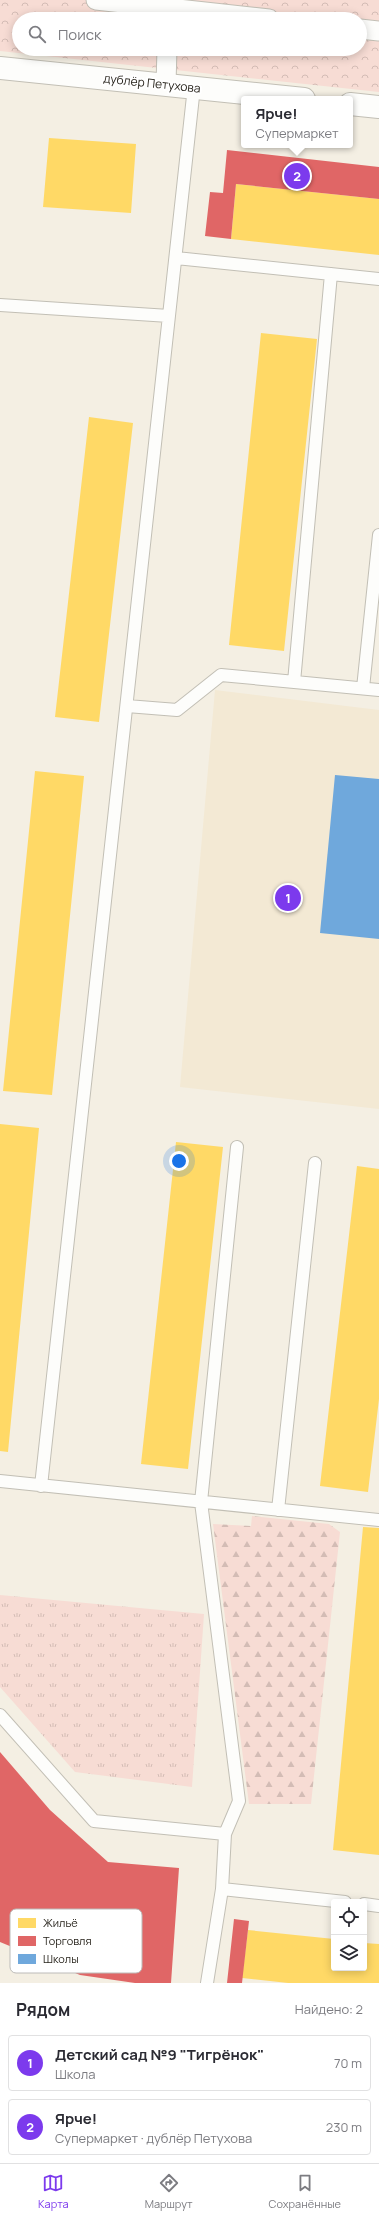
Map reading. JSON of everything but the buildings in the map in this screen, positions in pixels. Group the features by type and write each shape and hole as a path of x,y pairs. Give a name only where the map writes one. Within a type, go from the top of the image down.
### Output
{"street":[{"path":"96,0 209,12"},
{"path":"367,30 379,31"},
{"path":"166,84 167,56"},
{"name":"дублёр Петухова","path":"0,68 276,96"},
{"path":"353,104 379,108"}],"lane":[{"path":"41,1486 194,87"},
{"path":"176,258 379,279"},
{"path":"294,682 331,274"},
{"path":"0,306 169,316"},
{"path":"363,688 379,535"},
{"path":"127,706 177,710 221,675 379,690"},
{"path":"207,1983 222,1889 226,1834 239,1801 200,1502 237,1147"},
{"path":"278,1510 315,1163"},
{"path":"0,1481 379,1520"},
{"path":"0,1715 94,1821 226,1834"},
{"path":"222,1889 331,1901"},
{"path":"367,1904 379,1906"}],"shaded area":[{"path":"215,690 379,710 379,1109 180,1087"}],"green space":[{"path":"0,0 379,0 379,92 46,56 367,56 367,12 12,12 12,52 0,51"},
{"path":"252,1516 329,1524 340,1532 311,1804 249,1804 213,1524 251,1526"},
{"path":"0,1595 204,1614 192,1787 75,1772 0,1687"}],"place":[{"name":"Ярче!","path":"297,176"},
{"name":"Детский сад №9 \"Тигрёнок\"","path":"288,898"}]}
